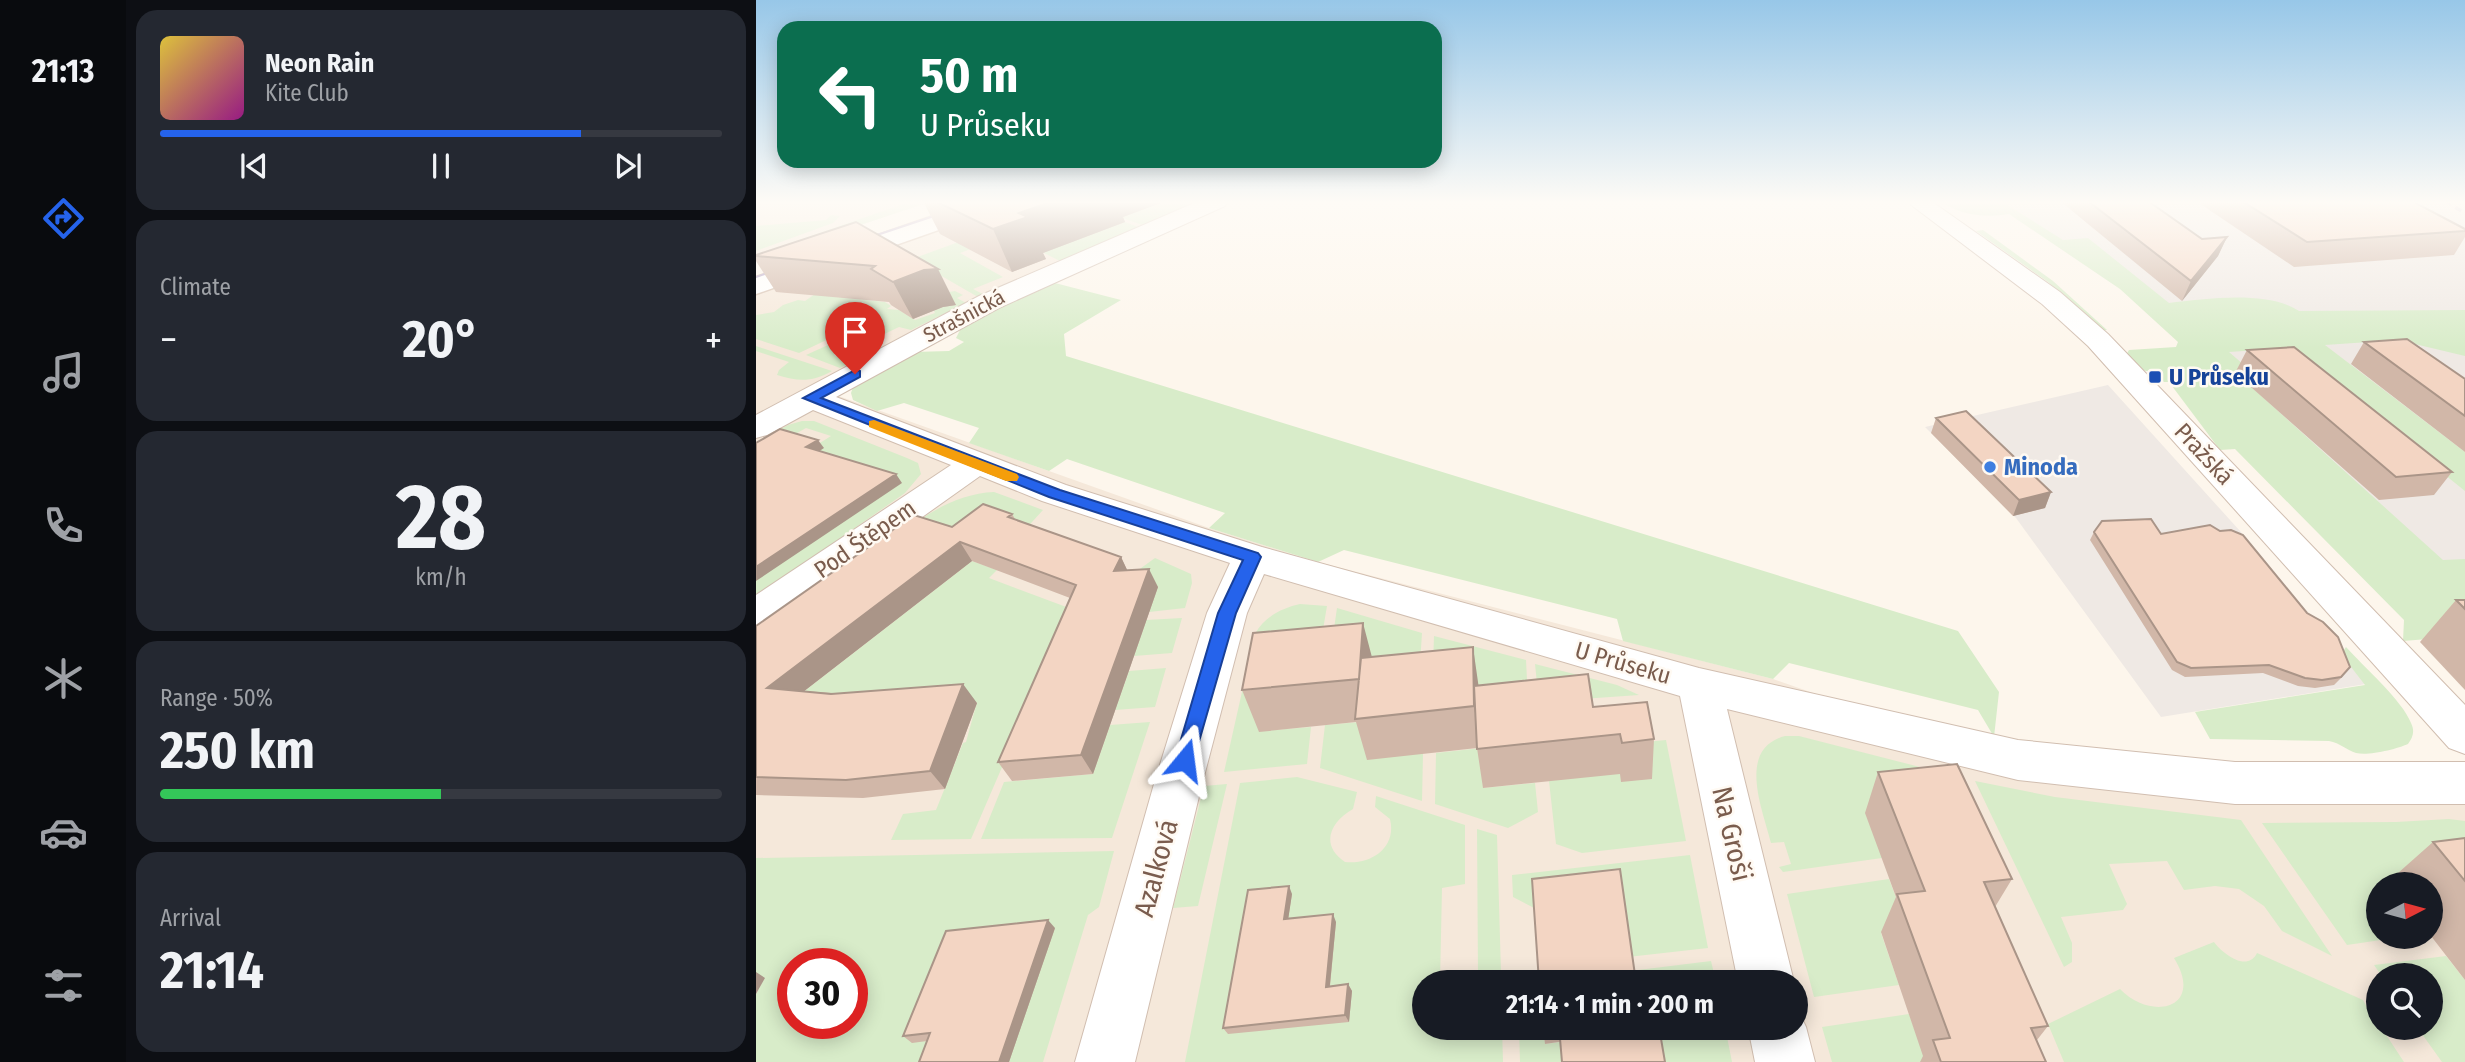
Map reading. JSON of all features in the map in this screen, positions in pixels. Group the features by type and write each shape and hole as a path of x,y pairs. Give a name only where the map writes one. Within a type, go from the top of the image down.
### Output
{"main road":[{"path":"756,265 799,251"},
{"path":"756,286 857,251"}],"street":[{"name":"Strašnická","path":"756,428 1035,280 1103,251"},
{"name":"Pražská","path":"1985,251 2051,298 2098,340 2465,735"},
{"name":"U Průseku","path":"810,398 1054,493 1252,557 1699,685 2018,760 2235,783 2465,783"},
{"name":"Pod Štěpem","path":"756,615 975,464"},
{"name":"Azalková","path":"1105,1062 1178,784 1223,626 1252,557"},
{"name":"Na Groši","path":"1699,685 1763,970"},
{"path":"1780,1040 1785,1062"}],"shaded area":[{"path":"756,251 784,251 756,260"},
{"path":"872,251 1091,251 1055,266 816,388 1209,528 1318,562 1773,679 1819,695 1994,737 2226,762 2465,769 2465,1062 756,1062 756,292"},
{"path":"2077,251 2465,251 2465,607 2126,282"},
{"path":"2108,385 2240,531 2366,684 2161,717 2016,518 1925,427"}],"green space":[{"path":"769,251 784,251 756,260 756,255"},
{"path":"935,251 967,251 960,253 1003,277 973,289 985,295 978,297 912,259"},
{"path":"1039,251 1084,251 1060,261"},
{"path":"2004,251 2011,251 2053,281 2107,330 2099,331 2048,282"},
{"path":"2063,251 2104,251 2169,303 2254,298 2286,304 2299,311 2465,310 2465,356 2398,340 2325,345 2465,452 2465,491 2287,348 2229,352 2251,371 2236,373 2443,560 2465,559 2465,636 2403,641 2404,620 2235,449 2220,450 2169,382 2164,382 2155,372 2139,368 2129,359 2126,355 2129,350 2176,347 2178,342 2120,289"},
{"path":"1051,282 1121,300 1064,334 1066,356 1958,631 1999,692 1994,737 1978,710 1789,663 1773,679 1623,641 1617,619 1344,550 1318,562 1209,528 1225,513 1067,459 1049,471 969,443 979,428 904,403 877,411 853,400 853,387 913,352 949,351 964,342 956,338 963,324"},
{"path":"955,291 963,295 957,298 966,303 911,330 899,327 870,341 882,346 874,350 866,344 878,332 858,330 854,327 799,353 756,339 756,315 774,312 783,305 798,300 805,301 815,294 885,302 891,306 887,309 899,310 915,320 935,313 949,292"},
{"path":"850,335 832,350 835,356 852,362 840,368 806,355"},
{"path":"756,346 832,371 805,380 777,375 789,362 756,351"},
{"path":"814,421 907,458 918,463 921,474 905,493 756,597 756,581 815,446 831,436 806,428 756,456 756,443 788,425"},
{"path":"994,492 1043,510 1022,533 860,564 939,508 975,494"},
{"path":"1155,558 1191,574 1192,583 1185,608 1149,612 1130,576"},
{"path":"972,561 997,570 989,578 1069,608 1069,612 971,839 891,840 903,814 936,810 963,743 966,742 977,702 780,710"},
{"path":"1300,604 1327,606 1316,671 1259,731 1311,727 1307,764 1224,772 1255,634 1274,614"},
{"path":"1337,608 1422,633 1418,695 1328,670"},
{"path":"1182,618 1172,653 1134,656 1146,620"},
{"path":"1434,636 1526,660 1529,720 1432,694"},
{"path":"2346,647 2407,714 2413,731 2408,744 2362,754 2329,741 2210,739 2195,712 2365,685 2341,654"},
{"path":"1535,664 1617,685 1639,695 1539,702"},
{"path":"1166,668 1155,707 1115,710 1129,671"},
{"path":"1371,721 1423,754 1422,801 1320,768 1325,725"},
{"path":"1150,722 1112,838 981,839 1004,782 1093,774 1110,725"},
{"path":"1785,736 1799,736 1955,776 1882,858 1783,872 1779,867 1791,864 1784,842 1771,843 1759,798 1757,767 1761,754 1770,743"},
{"path":"1666,740 1686,841 1582,853 1556,844 1549,781 1646,742"},
{"path":"1481,748 1483,788 1535,783 1538,812 1508,828 1435,804 1436,753"},
{"path":"1297,777 1357,792 1353,809 1339,820 1331,834 1332,848 1345,862 1364,861 1373,857 1386,846 1390,838 1390,819 1375,807 1376,796 1465,825 1465,884 1442,888 1440,970 1412,970 1412,1040 1502,1040 1503,1062 1185,1062 1240,783"},
{"path":"1975,781 2055,797 2241,820 2332,956 2282,931 2264,906 2239,889 2215,886 2184,890 2167,861 2109,864 2127,904 2123,910 2061,917 2072,943 2072,962 2064,967"},
{"path":"1227,784 1198,906 1173,908 1204,786"},
{"path":"2449,819 2465,821 2465,872 2443,875 2443,872 2366,872 2366,942 2347,945 2262,823"},
{"path":"1477,829 1497,835 1501,970 1478,970"},
{"path":"1114,851 1099,907 1088,915 1043,1062 756,1062 756,994 764,979 756,979 756,858"},
{"path":"1690,855 1708,948 1628,957 1513,897 1512,875"},
{"path":"1889,879 1908,929 1881,933 1899,985 1814,997 1787,894"},
{"path":"2214,942 2235,959 2247,961 2253,959 2257,953 2363,1000 2366,1005 2366,1040 2390,1040 2404,1062 2064,1062 2048,1024 2120,989 2146,1005 2171,1005 2179,998 2183,989 2182,975 2174,958"},
{"path":"2446,956 2465,980 2465,1062 2442,1062 2426,1040 2443,1040 2443,963 2390,963"},
{"path":"1711,961 1713,970 1638,970"},
{"path":"1909,1014 1926,1062 1832,1062 1822,1027"},
{"path":"1519,1040 1545,1040 1545,1044 1560,1042 1562,1062 1520,1062"},
{"path":"1655,1040 1728,1040 1732,1062 1659,1062"}],"building":[{"path":"769,251 906,251 938,269 924,270 893,282 871,269 875,266 756,255"},
{"path":"2152,251 2216,251 2191,281"},
{"path":"2407,339 2465,379 2465,416 2364,342"},
{"path":"2294,347 2452,472 2396,477 2247,350"},
{"path":"1966,411 2051,492 2019,500 1936,418"},
{"path":"780,429 818,440 806,447 896,474 756,567 756,443"},
{"path":"983,504 1012,514 1008,517 1121,557 1114,571 1149,569 1081,755 998,762 1076,585 960,542 767,688 831,694 963,684 930,771 846,780 756,777 756,626 914,515 952,527"},
{"path":"2151,519 2161,534 2210,525 2220,531 2231,530 2243,535 2307,613 2323,622 2338,637 2350,667 2341,677 2322,680 2305,678 2269,665 2191,668 2177,662 2094,532 2102,521"},
{"path":"2456,600 2465,600 2465,609"},
{"path":"1363,623 1359,679 1242,690 1253,633"},
{"path":"1473,647 1474,706 1355,719 1361,658"},
{"path":"1588,674 1593,707 1647,702 1654,739 1622,743 1620,734 1477,749 1474,686"},
{"path":"1957,764 2012,879 1984,882 2048,1026 2031,1028 2046,1062 1941,1062 1933,1040 1950,1038 1897,894 1925,891 1878,772"},
{"path":"2465,838 2465,881 2433,842"},
{"path":"1620,869 1634,970 1538,970 1532,879"},
{"path":"1289,886 1284,919 1333,914 1326,987 1348,984 1345,1015 1223,1028 1248,890"},
{"path":"1048,920 999,1062 919,1062 930,1033 903,1036 946,931"},
{"path":"1560,1040 1661,1040 1665,1062 1562,1062"}],"tram line":[{"path":"756,277 782,268"}],"slow traffic":[{"path":"874,424 1011,477"}],"place":[{"name":"U Průseku","path":"2155,377"},
{"name":"Minoda","path":"1990,467"}],"route":[{"path":"855,374 810,398 1054,493 1252,557 1227,613 1185,760"}]}
